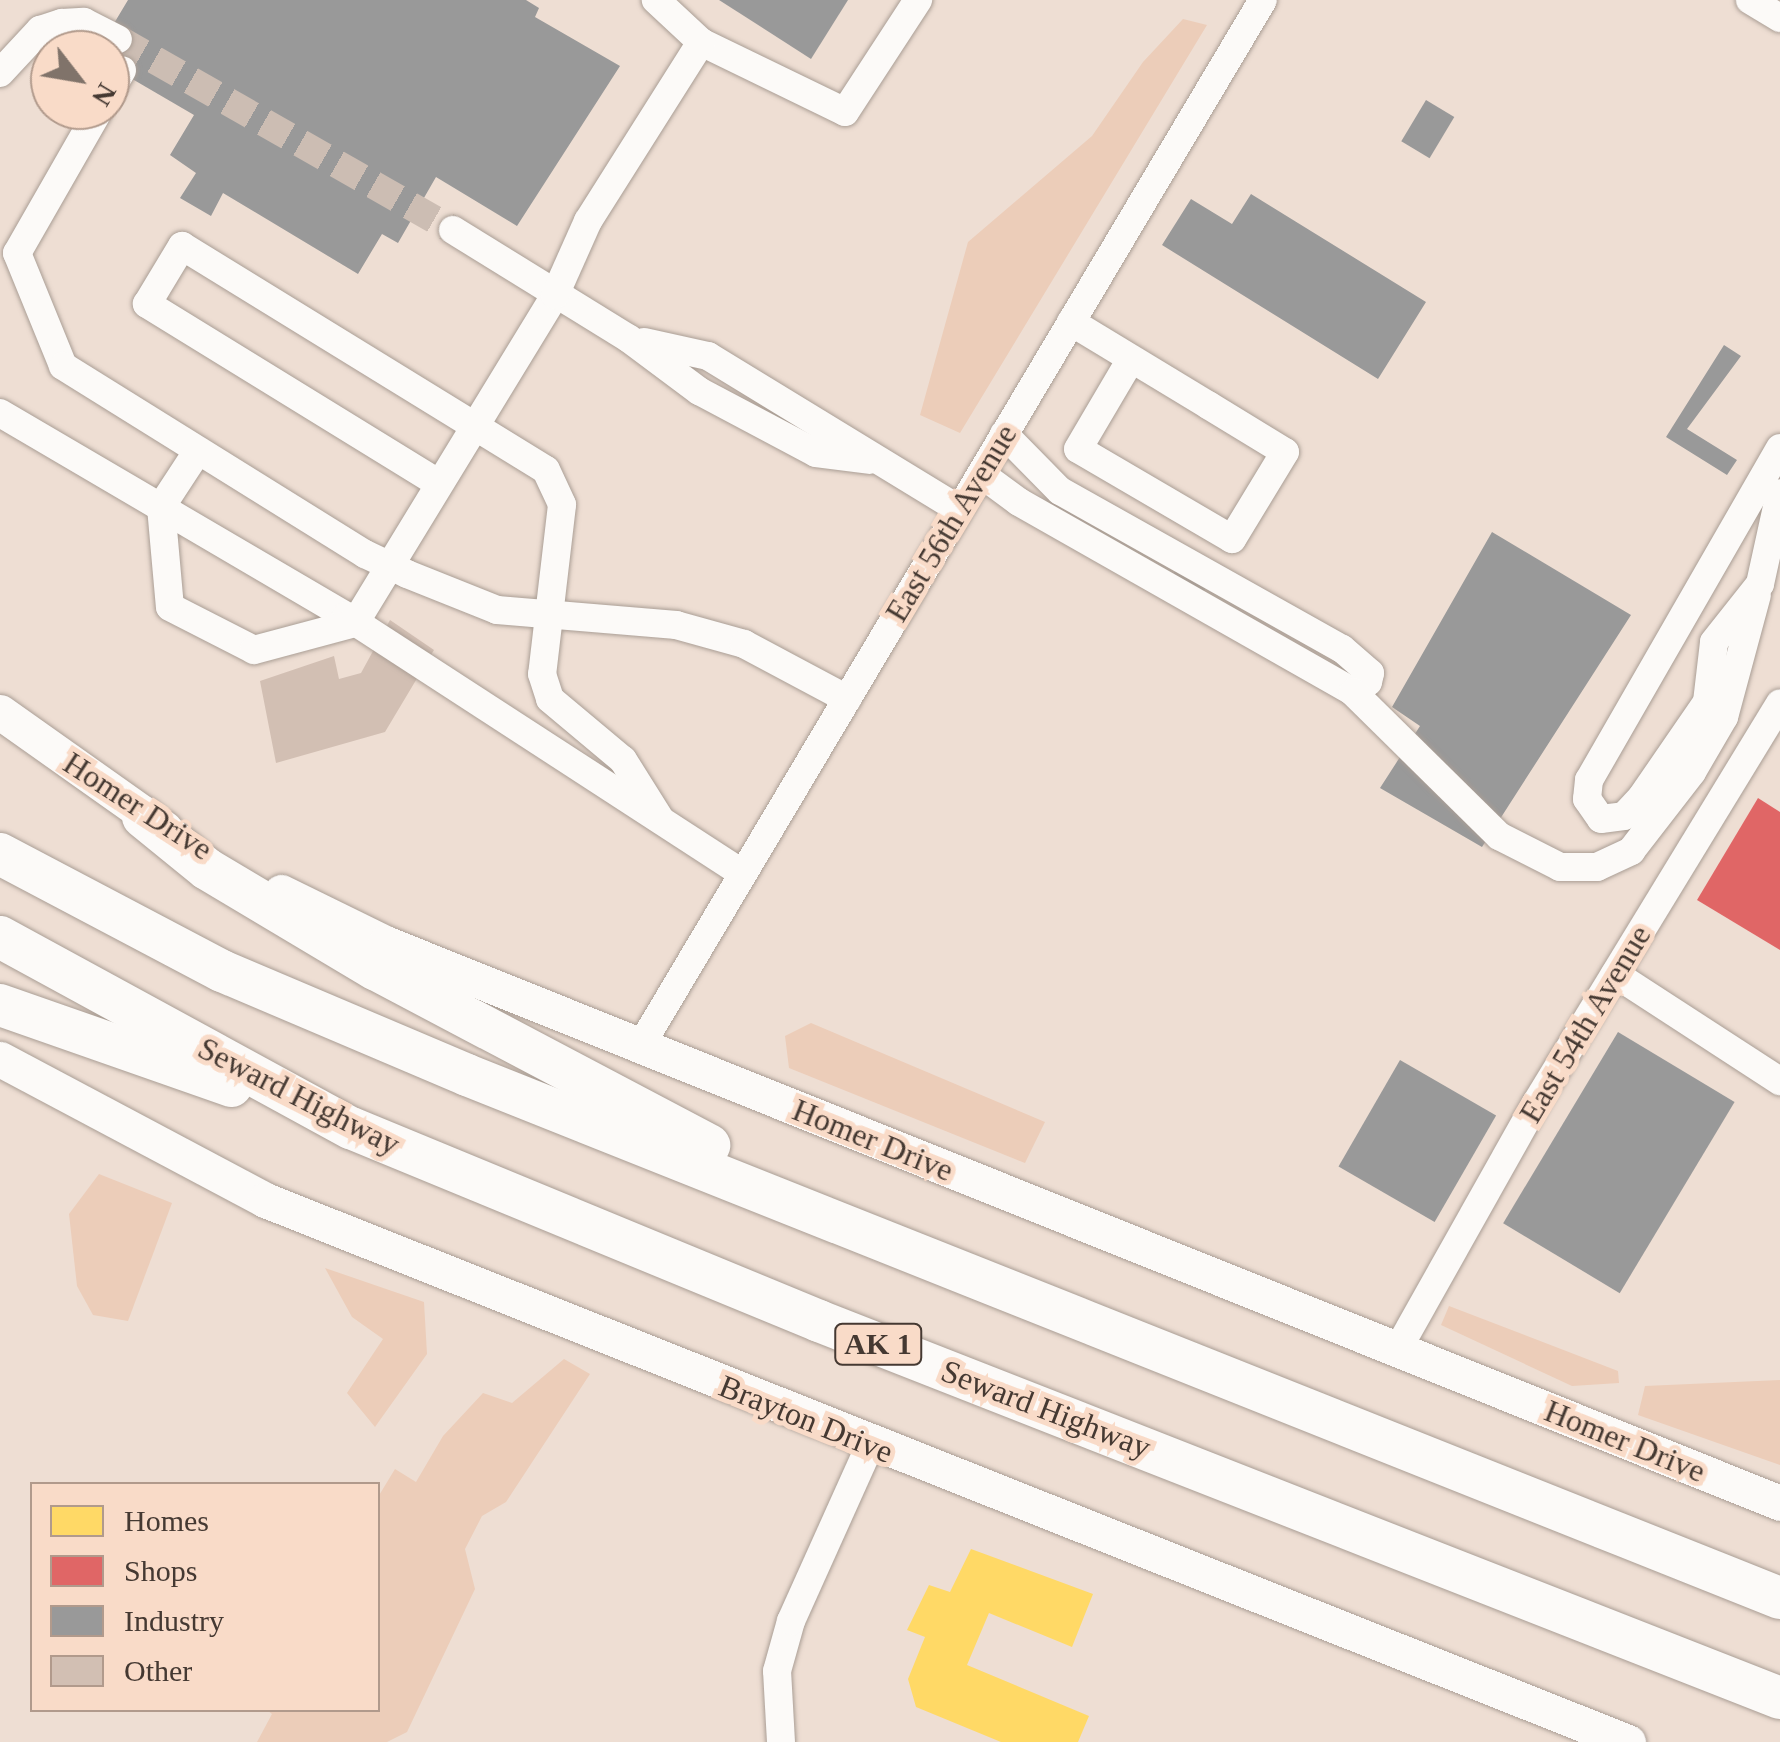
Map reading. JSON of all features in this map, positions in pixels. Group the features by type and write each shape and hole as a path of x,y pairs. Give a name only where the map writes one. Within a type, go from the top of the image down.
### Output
{"highway":[{"path":"143,818 208,870 375,969 895,1243"},
{"path":"0,854 222,971 1780,1598"},
{"name":"Seward Highway","path":"0,937 352,1128 819,1321 1780,1698"},
{"path":"0,1005 352,1128"}],"main road":[{"name":"Homer Drive","path":"0,712 143,818 386,944 1780,1503"},
{"name":"Brayton Drive","path":"0,1059 265,1200 870,1445 1628,1742"}],"street":[{"path":"656,0 701,42 845,112 918,0"},
{"name":"East 56th Avenue","path":"640,1047 1263,0"},
{"path":"1750,0 1780,18"},
{"path":"40,30 62,22 84,22 101,30"},
{"path":"0,74 30,41"},
{"path":"198,452 160,507 170,607 254,650 355,623 387,564 555,294 588,222 701,42"},
{"path":"88,130 17,253 63,366 387,564 497,610 693,630 744,644 847,698"},
{"path":"453,230 628,338 699,392 816,453 870,460 959,510"},
{"path":"438,483 147,304 182,246 477,422 546,470 562,504 542,674 550,699 581,731 622,760 660,819"},
{"path":"1071,322 1132,359 1285,452 1232,539 1078,449 1132,359"},
{"path":"0,413 355,623 743,874"},
{"path":"1004,434 1060,490 1358,660 1370,673 1353,692"},
{"path":"1760,584 1720,628 1710,656 1707,702 1666,766 1624,816 1601,818 1587,799 1589,780 1780,448"},
{"path":"981,474 1018,502 1353,692 1498,836 1560,867 1597,867 1643,838 1724,717 1780,493"},
{"name":"East 54th Avenue","path":"1398,1349 1615,974 1780,704"},
{"path":"1615,974 1780,1081"},
{"path":"782,1742 777,1670 791,1621 870,1445"}],"shaded area":[{"path":"1183,19 1207,25 960,433 920,415 968,242 1092,136 1143,62"},
{"path":"811,1023 1045,1122 1025,1163 789,1068 785,1036"},
{"path":"99,1174 172,1203 128,1321 93,1315 77,1286 69,1214"},
{"path":"325,1268 424,1302 427,1354 375,1427 347,1393 383,1339 352,1317"},
{"path":"1449,1306 1618,1371 1619,1383 1572,1386 1441,1325"},
{"path":"564,1359 590,1374 506,1502 482,1516 465,1549 475,1589 407,1732 387,1742 257,1742 272,1714 270,1712 380,1712 380,1494 395,1469 416,1482 443,1436 483,1393 512,1403"},
{"path":"1780,1380 1780,1465 1638,1415 1645,1386"}],"building: Homes":[{"path":"971,1549 1093,1594 1072,1647 989,1613 967,1665 1089,1716 1078,1742 1001,1742 916,1707 908,1679 925,1637 907,1630 929,1585 950,1592"}],"building: Shops":[{"path":"1758,798 1780,812 1780,950 1697,900"}],"building: Industry":[{"path":"128,0 526,0 539,8 535,17 620,66 517,226 436,177 398,243 382,234 358,274 223,193 211,216 180,198 196,173 170,155 194,115 130,78 130,30 110,30"},
{"path":"719,0 848,0 811,59"},
{"path":"1426,100 1454,117 1430,158 1401,141"},
{"path":"1251,194 1426,302 1378,379 1162,245 1191,199 1232,224"},
{"path":"1724,345 1741,356 1687,429 1737,460 1727,475 1666,437"},
{"path":"1492,532 1631,615 1482,847 1380,788 1420,726 1392,707"},
{"path":"1179,565 1208,584 1199,598 1170,579"},
{"path":"1618,1032 1735,1102 1620,1293 1503,1223"},
{"path":"1400,1060 1496,1116 1435,1222 1338,1167"}],"building: Other":[{"path":"390,620 434,650 385,732 276,763 260,681 334,656 339,679 361,673"}],"tunnel":[{"path":"130,46 453,230"}]}
